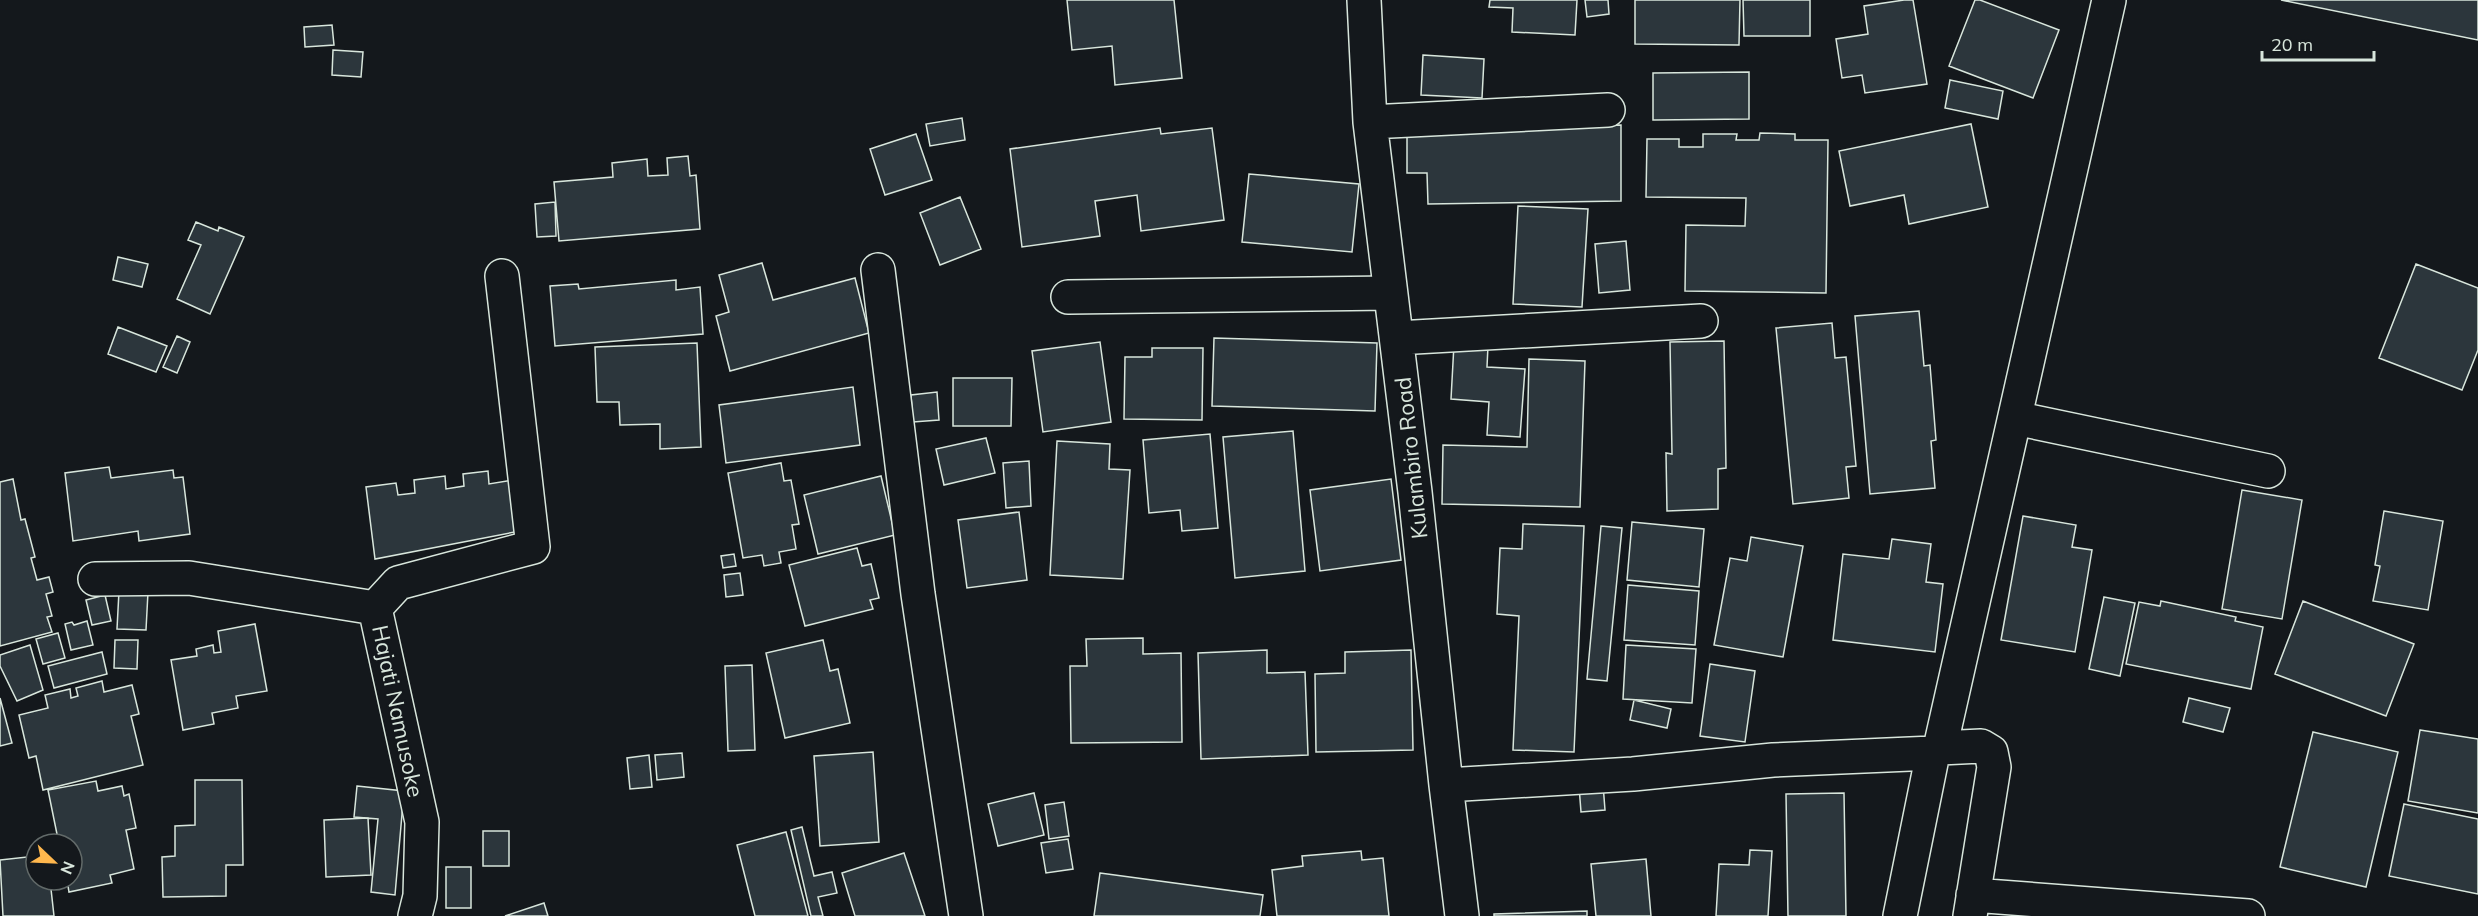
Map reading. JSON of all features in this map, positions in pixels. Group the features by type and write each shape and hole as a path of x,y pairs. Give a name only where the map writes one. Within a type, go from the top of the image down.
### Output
{"street":[{"name":"Kulambiro Road","path":"1364,0 1370,122 1397,338 1462,916"},
{"path":"1900,916 2109,0"},
{"path":"1370,122 1608,110"},
{"path":"878,270 918,594 966,916"},
{"path":"375,608 398,583 533,547 502,276"},
{"path":"1068,297 1390,293"},
{"path":"1397,338 1701,321"},
{"path":"2015,418 2268,471"},
{"name":"Hajati Namusoke","path":"95,579 189,578 375,608 422,822 420,896 415,916"},
{"path":"1446,784 1633,774 1773,760 1937,751 1981,746 1991,752 1994,767 1972,905 2248,916"}],"building":[{"path":"1067,0 1174,0 1182,78 1115,85 1112,46 1072,50"},
{"path":"1490,0 1577,0 1575,35 1512,32 1513,8 1489,7"},
{"path":"1585,0 1608,0 1609,14 1587,17"},
{"path":"1635,0 1740,0 1739,45 1635,44"},
{"path":"1743,0 1810,0 1810,36 1744,36"},
{"path":"1913,0 1927,84 1865,93 1862,75 1842,78 1836,39 1868,34 1864,6"},
{"path":"1975,0 2059,30 2033,98 1949,66"},
{"path":"2281,0 2478,0 2478,40"},
{"path":"332,25 334,45 305,47 304,27"},
{"path":"333,50 363,52 361,77 332,75"},
{"path":"1423,55 1484,59 1482,98 1421,95"},
{"path":"1749,72 1749,119 1653,120 1653,73"},
{"path":"1950,80 2003,91 1998,119 1945,108"},
{"path":"962,118 965,140 930,146 926,124"},
{"path":"1971,124 1988,207 1909,224 1904,195 1850,206 1839,151"},
{"path":"1621,125 1621,201 1428,204 1427,173 1407,173 1407,128"},
{"path":"1160,128 1161,134 1212,128 1224,220 1141,231 1137,195 1095,201 1100,236 1022,247 1010,149"},
{"path":"1760,133 1795,134 1795,140 1828,140 1826,293 1685,291 1686,225 1745,226 1746,198 1646,197 1647,139 1679,139 1679,147 1703,147 1703,134 1737,134 1736,140 1759,140"},
{"path":"916,134 932,180 885,195 870,149"},
{"path":"688,156 690,176 696,175 700,229 559,241 554,182 613,177 612,163 647,159 648,176 668,175 667,158"},
{"path":"1249,174 1359,184 1352,252 1242,242"},
{"path":"960,197 981,249 940,265 920,213"},
{"path":"555,202 556,236 537,237 535,204"},
{"path":"1518,206 1588,209 1582,307 1513,304"},
{"path":"196,222 218,231 219,227 244,237 210,314 177,299 201,245 188,240"},
{"path":"1626,241 1630,290 1599,293 1595,244"},
{"path":"118,257 148,264 142,287 113,280"},
{"path":"762,263 773,300 855,278 869,333 730,371 716,316 729,312 719,275"},
{"path":"2416,264 2478,288 2478,350 2462,390 2379,358"},
{"path":"676,280 676,290 700,287 703,334 555,346 550,286 578,284 579,289"},
{"path":"1919,311 1924,366 1930,365 1936,440 1931,441 1935,488 1870,494 1855,316"},
{"path":"1832,323 1835,358 1846,357 1856,466 1846,467 1849,498 1793,504 1776,328"},
{"path":"118,327 167,346 156,372 108,354"},
{"path":"177,336 190,342 177,373 163,367"},
{"path":"1214,338 1377,343 1375,411 1212,406"},
{"path":"1724,341 1726,468 1718,469 1718,509 1667,511 1666,453 1672,454 1670,342"},
{"path":"1100,342 1111,422 1043,432 1032,351"},
{"path":"697,343 701,447 660,449 660,424 620,425 619,402 597,402 595,347"},
{"path":"1454,344 1488,346 1487,367 1525,369 1520,437 1487,435 1489,402 1451,399"},
{"path":"1152,348 1203,348 1202,420 1124,419 1125,357 1152,357"},
{"path":"1529,359 1585,361 1580,507 1442,504 1443,445 1527,447"},
{"path":"953,378 1012,378 1011,426 953,426"},
{"path":"853,387 860,445 726,463 719,405"},
{"path":"937,392 939,420 913,422 911,395"},
{"path":"1293,431 1305,571 1235,578 1223,437"},
{"path":"1210,434 1218,528 1182,531 1180,510 1149,513 1143,440"},
{"path":"986,438 995,473 944,485 936,449"},
{"path":"1057,441 1110,444 1109,469 1130,470 1123,579 1050,575"},
{"path":"1029,461 1031,506 1006,508 1003,463"},
{"path":"781,463 784,481 791,480 799,524 792,525 796,549 779,552 781,563 764,566 762,555 743,558 728,473"},
{"path":"109,467 111,478 173,470 174,478 183,477 190,534 139,541 138,531 73,541 65,473"},
{"path":"488,471 489,484 513,480 520,531 375,559 366,487 396,483 398,495 415,493 414,480 445,476 446,489 464,486 463,474"},
{"path":"881,476 895,535 818,554 804,495"},
{"path":"13,479 21,520 25,519 35,557 31,558 37,580 49,577 53,592 46,594 52,616 47,617 52,632 0,646 0,482"},
{"path":"1391,479 1401,560 1320,571 1310,490"},
{"path":"2242,490 2302,500 2282,619 2222,609"},
{"path":"2384,511 2443,521 2428,610 2373,601 2380,566 2375,565"},
{"path":"1019,512 1027,580 967,588 958,520"},
{"path":"2023,516 2076,525 2072,547 2092,550 2075,652 2001,640"},
{"path":"1632,522 1704,529 1699,587 1627,580"},
{"path":"1523,524 1584,526 1574,752 1513,750 1519,616 1497,614 1500,548 1522,549"},
{"path":"1601,526 1622,528 1607,681 1587,679"},
{"path":"1751,537 1803,546 1783,657 1714,645 1730,558 1747,561"},
{"path":"1892,539 1931,544 1926,582 1943,584 1935,652 1833,640 1843,554 1889,559"},
{"path":"857,548 862,566 871,564 879,598 870,600 873,609 805,626 789,565"},
{"path":"734,554 736,566 723,568 721,556"},
{"path":"740,573 743,595 726,597 724,575"},
{"path":"1628,585 1699,591 1695,645 1624,640"},
{"path":"119,591 148,592 146,630 117,629"},
{"path":"105,595 111,621 92,625 86,600"},
{"path":"2104,597 2135,603 2120,676 2089,669"},
{"path":"2161,601 2236,617 2235,621 2263,627 2251,689 2126,664 2139,602 2160,606"},
{"path":"2303,601 2414,644 2386,716 2275,674"},
{"path":"87,621 93,645 71,650 65,624 72,622 74,625"},
{"path":"255,624 267,691 236,696 238,708 212,713 214,724 183,730 171,660 197,656 196,649 213,645 214,653 221,652 218,631"},
{"path":"58,633 65,658 43,664 36,639"},
{"path":"1143,638 1143,654 1181,653 1182,742 1071,743 1070,666 1087,666 1086,639"},
{"path":"115,640 138,640 137,669 114,668"},
{"path":"823,640 830,671 838,669 850,723 785,738 766,653"},
{"path":"30,645 43,690 17,701 0,666 0,655"},
{"path":"1626,645 1696,649 1692,703 1623,699"},
{"path":"1267,650 1267,673 1305,672 1308,755 1201,759 1198,653"},
{"path":"1411,650 1413,750 1316,752 1315,674 1345,673 1345,652"},
{"path":"102,652 107,674 54,688 48,666"},
{"path":"1710,664 1755,671 1745,742 1700,736"},
{"path":"752,665 755,750 728,751 725,666"},
{"path":"102,681 104,692 132,685 139,714 131,716 143,765 43,790 36,756 29,758 19,715 48,708 45,695 70,689 71,698 78,696 76,688"},
{"path":"0,698 12,743 0,746"},
{"path":"2189,698 2230,708 2223,732 2183,722"},
{"path":"1634,700 1671,709 1667,728 1630,720"},
{"path":"2420,730 2478,739 2478,813 2408,801"},
{"path":"2313,732 2398,752 2366,887 2280,867"},
{"path":"873,752 879,842 820,846 814,756"},
{"path":"682,753 684,777 657,780 655,755"},
{"path":"649,755 652,787 630,789 627,758"},
{"path":"195,780 242,780 243,865 226,865 226,896 163,897 162,857 175,856 175,826 195,825"},
{"path":"96,781 98,791 122,786 124,796 129,794 136,828 126,830 134,869 110,875 112,883 84,889 84,832 57,832 48,790"},
{"path":"1603,784 1605,810 1581,812 1579,786"},
{"path":"357,786 404,791 395,895 371,892 378,819 354,817"},
{"path":"1034,793 1044,835 998,846 988,804"},
{"path":"1844,793 1846,916 1788,916 1786,794"},
{"path":"1064,802 1069,836 1049,839 1045,805"},
{"path":"2404,804 2478,819 2478,894 2389,876"},
{"path":"368,818 371,875 326,877 324,820"},
{"path":"802,827 814,876 832,872 837,893 818,897 823,916 811,916 791,830"},
{"path":"483,831 509,831 509,866 483,866"},
{"path":"786,832 808,916 755,916 737,845"},
{"path":"1068,839 1073,869 1046,873 1041,843"},
{"path":"1750,850 1772,851 1768,916 1716,916 1719,864 1749,865"},
{"path":"1361,851 1362,860 1383,858 1389,916 1277,916 1272,870 1303,866 1302,856"},
{"path":"904,853 925,916 855,916 842,873"},
{"path":"24,857 24,892 51,892 54,916 3,916 0,860"},
{"path":"1646,859 1651,916 1596,916 1591,864"},
{"path":"446,867 471,867 471,908 446,908"},
{"path":"1100,873 1263,895 1260,916 1094,916"},
{"path":"544,903 548,916 505,916"},
{"path":"1587,911 1587,916 1494,916 1494,914"}]}
